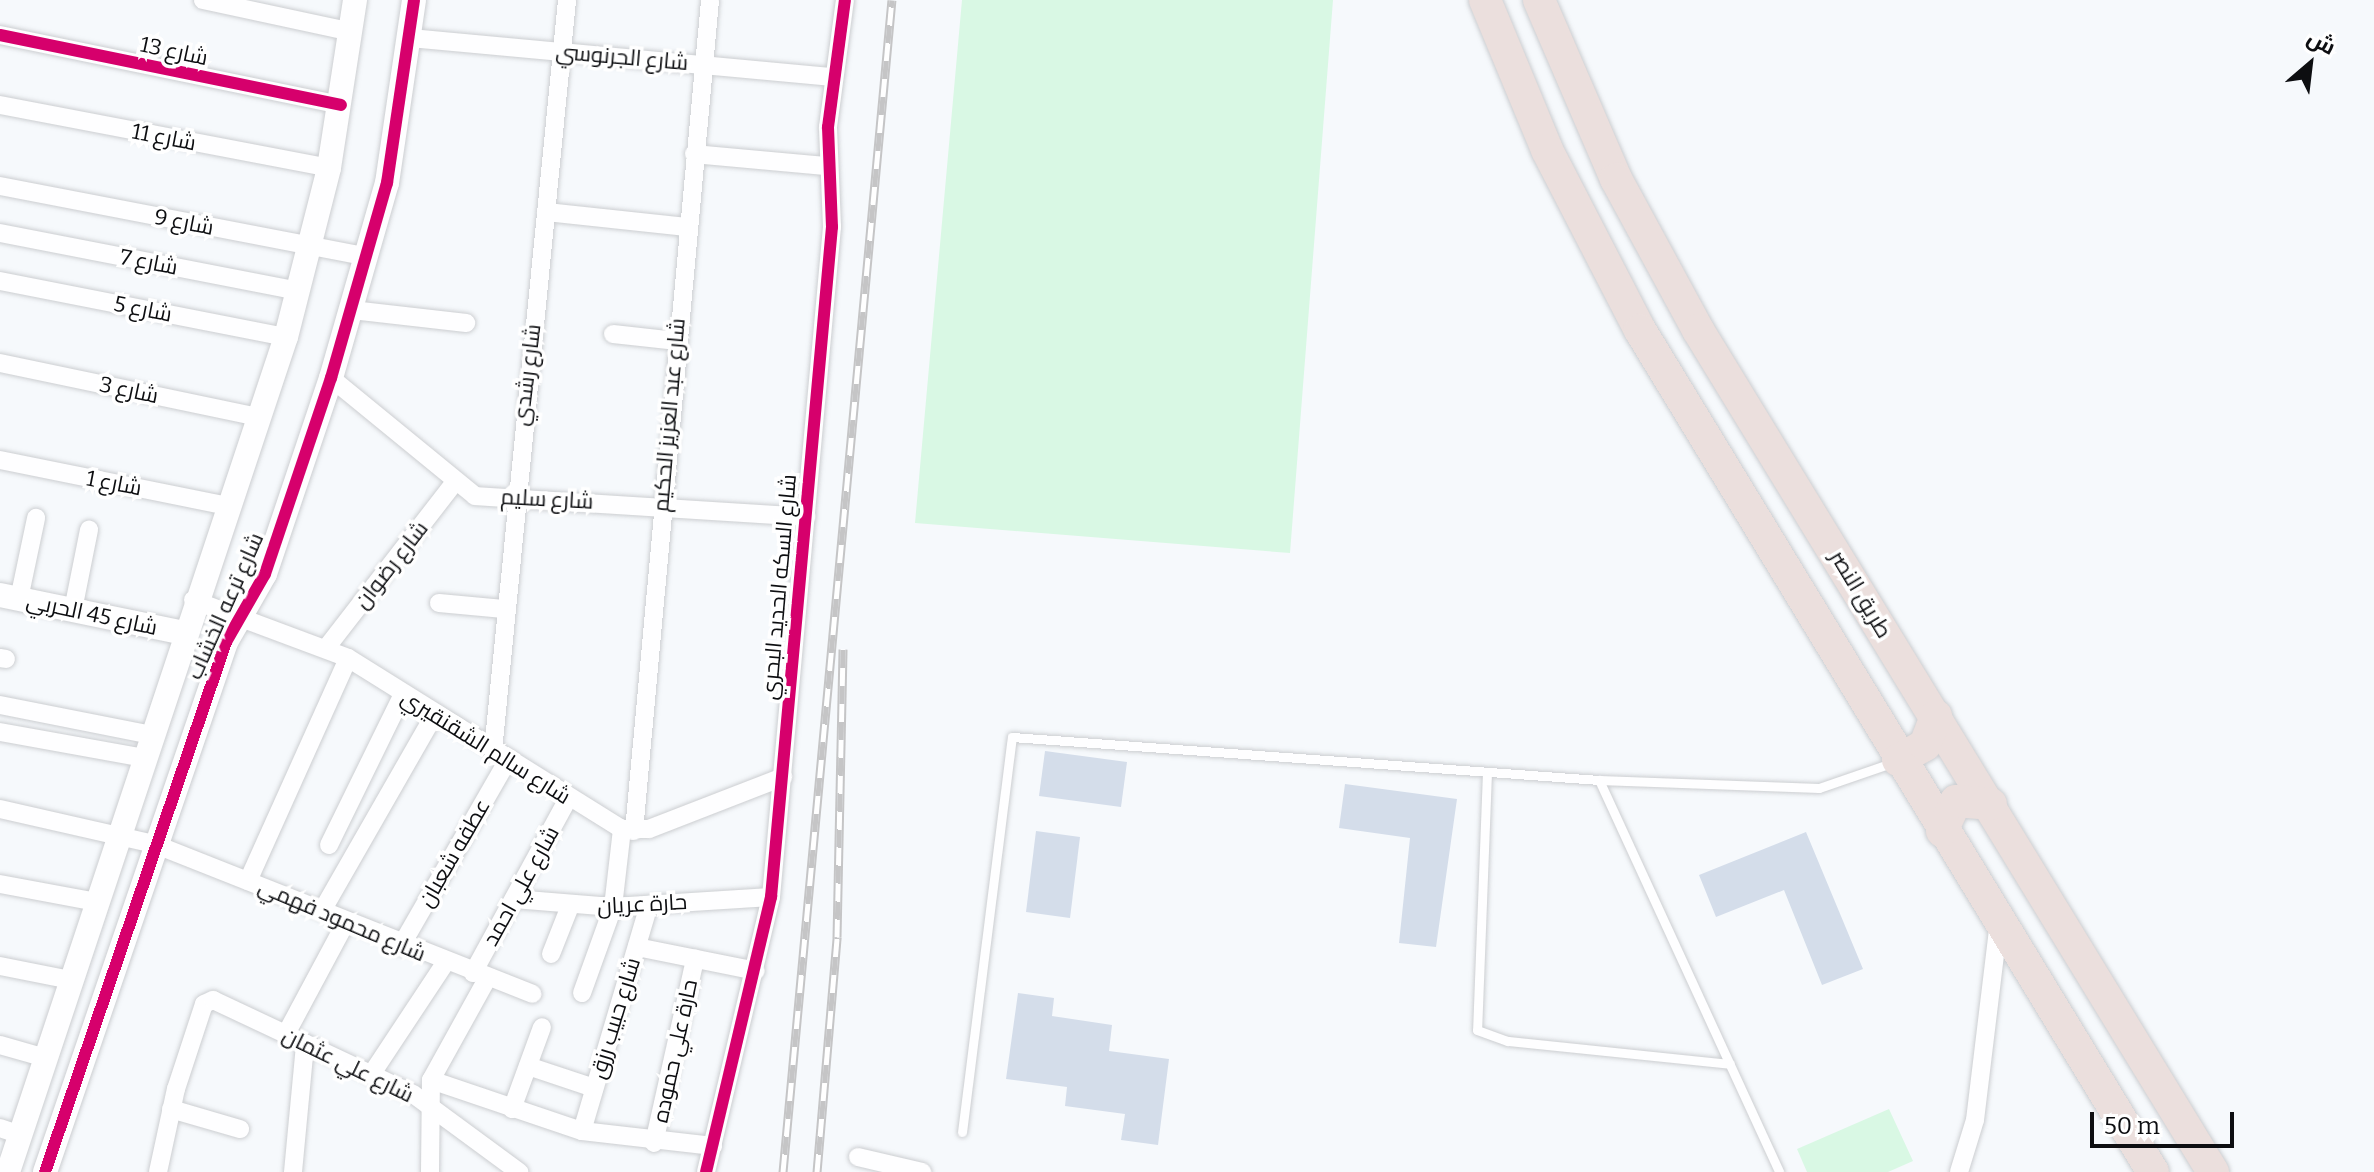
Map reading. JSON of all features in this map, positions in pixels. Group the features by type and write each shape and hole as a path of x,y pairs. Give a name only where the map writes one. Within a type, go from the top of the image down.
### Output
{"highway":[{"path":"1485,0 1591,241 1898,760 2153,1172"},
{"name":"طريق النصر","path":"1539,0 1656,255 2213,1172"},
{"path":"1898,760 1925,745 1936,716"},
{"path":"1942,831 1956,801 1991,804"}],"street":[{"path":"203,0 352,32"},
{"name":"شارع ترعه الخشاب","path":"8,1172 10,1132 46,1058 193,600 286,337 329,168 355,0"},
{"name":"شارع ترعه الخشاب","path":"45,1172 154,844 226,642 245,616 331,378 368,257 411,38 414,0"},
{"name":"شارع رشدي","path":"500,756 504,609 513,496 567,0"},
{"name":"شارع عبد العزيز الحكيم","path":"582,993 613,907 628,830 710,0"},
{"name":"شارع السكه الحديد البحري","path":"706,1172 756,971 771,897 832,227 827,166 832,77 845,0"},
{"name":"شارع 13","path":"0,35 341,105"},
{"name":"شارع الجرنوسي","path":"411,38 832,77"},
{"name":"شارع 11","path":"0,105 329,168"},
{"path":"694,154 827,166"},
{"name":"شارع 9","path":"0,186 368,257"},
{"path":"546,212 687,227"},
{"name":"شارع 7","path":"0,233 299,291"},
{"name":"شارع 5","path":"0,281 286,337"},
{"path":"352,310 466,323"},
{"path":"613,334 676,341"},
{"name":"شارع 3","path":"0,363 259,417"},
{"name":"شارع سليم","path":"331,378 475,496 513,496 806,517"},
{"name":"شارع 1","path":"0,460 228,506"},
{"name":"شارع رضوان","path":"327,647 455,482"},
{"path":"10,597 36,518"},
{"path":"73,610 89,530"},
{"name":"شارع 45 الحربي","path":"10,597 184,633"},
{"name":"شارع سالم الشقنقيري","path":"193,600 245,616 348,658 568,799 628,830"},
{"path":"439,603 504,609"},
{"path":"248,881 348,658"},
{"path":"329,845 403,694"},
{"path":"0,705 148,746"},
{"path":"322,911 435,714"},
{"path":"0,732 148,746"},
{"name":"عطفه شعبان","path":"401,946 500,756"},
{"path":"628,830 783,777"},
{"name":"شارع علي احمد","path":"431,1080 514,899 568,799"},
{"name":"شارع محمود فهمي","path":"0,809 119,833 154,844 401,946 532,994"},
{"path":"0,884 97,902"},
{"name":"حارة عريان","path":"514,899 570,906 613,907 771,897"},
{"name":"شارع حبيب رزق","path":"582,1131 649,905"},
{"path":"551,954 570,906"},
{"path":"286,1034 346,922"},
{"path":"1959,1172 1975,1120 1999,922"},
{"path":"637,947 756,971"},
{"name":"حارة علي حموده","path":"654,1143 695,959"},
{"path":"371,1075 445,963"},
{"path":"0,966 71,980"},
{"name":"شارع علي عثمان","path":"171,1109 208,1001 413,1094 433,1115 483,1141 519,1172"},
{"path":"512,1109 542,1027"},
{"path":"293,1172 305,1044"},
{"path":"0,1045 46,1058"},
{"path":"528,1066 594,1088"},
{"path":"430,1172 431,1080 582,1131 654,1143 713,1146"},
{"path":"158,1172 171,1109 240,1129"},
{"path":"858,1157 922,1172"}],"lane":[{"path":"962,1132 1012,737 1599,780 1819,788 1860,779 1898,760"},
{"path":"1487,772 1477,1030 1508,1041 1730,1064"},
{"path":"1599,780 1779,1172"}],"green space":[{"path":"962,0 1333,0 1290,553 915,523"},
{"path":"1889,1109 1913,1161 1888,1172 1807,1172 1797,1149"}],"building":[{"path":"1045,751 1127,762 1121,807 1039,796"},
{"path":"1345,784 1457,799 1436,947 1399,943 1410,838 1339,828"},
{"path":"1036,831 1080,837 1070,918 1026,912"},
{"path":"1806,832 1863,969 1822,985 1784,890 1716,917 1699,875"},
{"path":"1018,993 1054,998 1052,1016 1112,1025 1109,1051 1169,1059 1158,1145 1121,1140 1125,1114 1065,1106 1067,1087 1006,1079"}],"railway":[{"path":"783,1172 892,0"},
{"path":"817,1172 837,937 843,649"}],"cycle path":[{"path":"45,1172 226,642 265,574 331,378 387,183 414,0"},
{"path":"706,1172 771,897 832,227 828,127 845,0"},
{"path":"0,35 341,105"}]}
